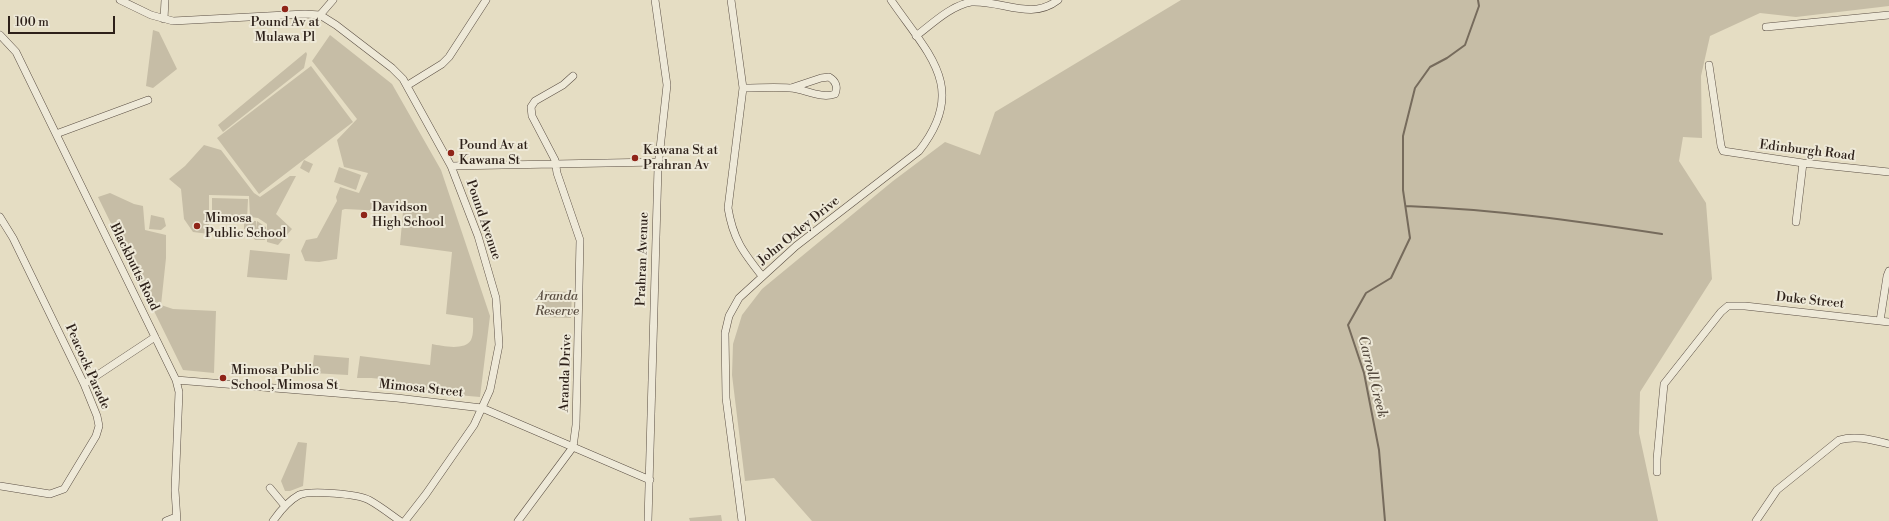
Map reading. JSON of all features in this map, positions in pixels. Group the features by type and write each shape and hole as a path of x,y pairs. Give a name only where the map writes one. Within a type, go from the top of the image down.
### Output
{"street":[{"path":"120,0 151,15 174,21 305,14 320,15 333,0"},
{"path":"164,19 165,0"},
{"path":"408,86 442,64 449,57 486,0"},
{"name":"Prahran Avenue","path":"648,521 658,162 667,85 655,0"},
{"path":"731,0 743,88 728,208 731,226 743,251 762,276"},
{"name":"John Oxley Drive","path":"742,521 727,404 725,333 729,316 739,298 796,246 919,151 930,137 938,122 941,108 942,90 939,72 891,0"},
{"path":"916,36 946,13 970,2 996,0 1026,8 1038,8 1052,4 1058,0"},
{"name":"Pound Avenue","path":"320,15 336,25 392,68 408,86 451,166 478,236 496,298 499,344 490,390 474,425 426,494 405,521"},
{"path":"1766,27 1889,15"},
{"name":"Blackbutts Road","path":"0,35 16,52 176,380 179,392 175,490 177,519 166,521"},
{"name":"Edinburgh Road","path":"1710,65 1721,146 1723,151 1802,163 1889,172"},
{"name":"Aranda Drive","path":"573,76 563,85 535,101 531,107 532,116 555,163 580,240 576,417 573,447"},
{"path":"743,88 791,88 822,96 835,94 837,90 836,83 829,77 791,88"},
{"path":"56,134 148,100"},
{"path":"451,166 658,162"},
{"path":"1796,222 1802,163"},
{"name":"Peacock Parade","path":"0,217 13,238 84,384 97,416 99,426 96,436 64,489 50,494 0,486"},
{"path":"1880,321 1889,271"},
{"name":"Duke Street","path":"1657,472 1656,459 1664,384 1720,312 1728,306 1745,306 1889,322"},
{"path":"84,384 155,337"},
{"name":"Mimosa Street","path":"176,380 397,398 482,408 650,480"},
{"path":"1756,521 1777,490 1839,440 1848,437 1857,437 1889,444"},
{"path":"518,521 573,447"},
{"path":"270,488 285,506"},
{"path":"273,521 285,506 300,495 311,493 358,496 368,499 400,521"}],"green space":[{"path":"1181,0 1889,0 1889,6 1796,17 1760,13 1710,36 1701,76 1702,138 1683,137 1679,161 1706,203 1712,279 1640,392 1639,433 1658,521 812,521 774,478 745,481 732,375 733,344 742,315 762,289 893,181 945,142 980,155 995,112"},
{"path":"153,30 159,32 177,69 153,88 146,86"},
{"path":"330,35 392,84 441,170 490,316 480,397 400,390 385,380 357,378 360,356 430,365 432,344 447,347 459,347 464,346 472,338 473,318 446,314 452,252 400,245 403,212 342,210 337,259 319,262 305,261 301,251 306,240 317,238 337,201 336,197 340,187 359,193 368,173 344,167 337,140 357,119 312,61"},
{"path":"306,52 307,54 304,68 223,132 218,125"},
{"path":"311,66 353,122 259,194 217,138"},
{"path":"204,145 221,150 254,193 260,197 290,176 296,176 276,214 292,229 278,245 267,242 267,224 258,218 250,217 249,196 209,195 209,234 193,232 184,219 181,189 169,179 185,166"},
{"path":"304,160 313,164 309,173 300,168"},
{"path":"339,167 361,175 356,190 334,182"},
{"path":"110,193 134,204 143,206 145,230 166,235 166,258 161,305 173,309 216,311 214,373 183,370 98,197"},
{"path":"212,198 248,199 247,220 212,219"},
{"path":"151,215 164,218 166,226 161,230 149,229"},
{"path":"244,221 256,221 256,229 257,221 266,227 265,240 255,240 251,234 251,229 244,229"},
{"path":"250,250 290,254 287,280 247,277"},
{"name":"Aranda Reserve","path":"542,291 572,292 571,318 542,317"},
{"path":"314,355 349,358 348,375 312,373"},
{"path":"298,442 307,443 303,486 290,491 285,491 281,481"},
{"path":"721,515 722,521 690,521 689,518"}],"waterway":[{"name":"Carroll Creek","path":"1385,521 1379,450 1364,373 1348,325 1366,293 1391,278 1410,238 1403,190 1403,136 1415,88 1430,67 1447,58 1465,45 1479,6 1478,0"},
{"path":"1406,206 1502,213 1566,220 1662,234"}],"place":[{"name":"Pound Av at Mulawa Pl","path":"285,9"},
{"name":"Pound Av at Kawana St","path":"451,153"},
{"name":"Kawana St at Prahran Av","path":"635,158"},
{"name":"Davidson High School","path":"364,215"},
{"name":"Mimosa Public School","path":"197,226"},
{"name":"Mimosa Public School, Mimosa St","path":"223,378"}]}
